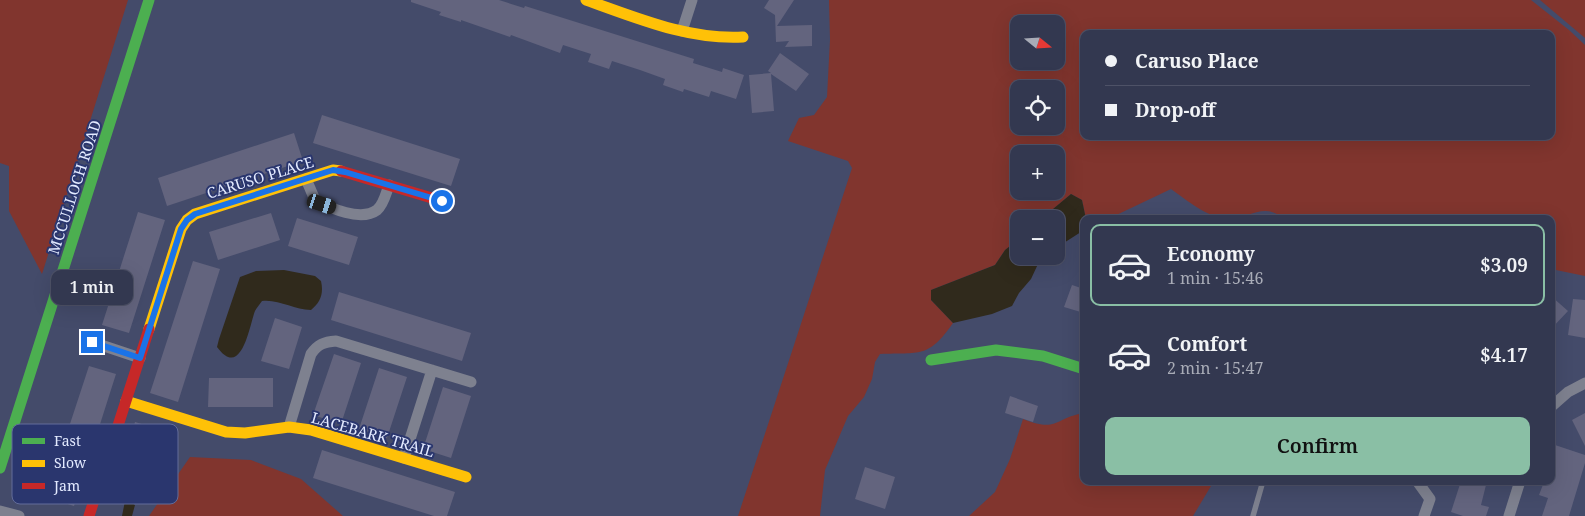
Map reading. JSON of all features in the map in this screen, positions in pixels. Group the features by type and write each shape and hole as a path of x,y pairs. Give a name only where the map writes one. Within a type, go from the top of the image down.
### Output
{"street":[{"name":"MCCULLOCH ROAD","path":"14,424 149,0"},
{"path":"586,0 682,31 727,39 743,37"},
{"path":"682,31 692,0"},
{"name":"CARUSO PLACE","path":"119,424 181,229 187,220 195,214 333,170 442,201"},
{"path":"306,179 315,200 358,215 368,214 377,210 383,202 389,185"},
{"path":"289,427 311,354 316,346 326,342 336,341 471,382"},
{"path":"92,342 140,358"},
{"path":"932,360 996,350 1043,356 1080,368"},
{"path":"404,458 432,370"},
{"path":"1555,403 1568,392 1585,383"},
{"name":"LACEBARK TRAIL","path":"126,401 226,432 245,433 289,427 311,430 466,477"},
{"name":"MCCULLOCH ROAD","path":"0,468 12,430"},
{"path":"1420,485 1430,499 1424,516"},
{"path":"1509,516 1519,485"},
{"name":"CARUSO PLACE","path":"89,516 93,504"},
{"path":"0,511 19,516"}],"lane":[{"path":"1253,516 1262,485"}],"shaded area":[{"path":"0,0 128,0 42,274 9,211 9,166 0,163"},
{"path":"829,0 1531,0 1585,45 1585,276 1555,270 1555,215 1278,215 1270,211 1263,211 1246,215 1213,215 1205,212 1171,189 1116,215 1085,215 1082,200 1071,194 1065,199 1065,145 1010,145 1010,200 1064,200 1052,210 1010,210 1010,246 995,265 931,290 931,300 953,323 937,343 914,353 880,354 875,362 872,379 864,397 848,416 825,470 820,516 738,516 852,168 848,161 788,141 799,118 814,115 827,97 830,40"},
{"path":"1540,0 1585,0 1585,38"},
{"path":"1071,194 1082,200 1085,215 1080,215 1080,233 1065,242 1065,210 1052,210"},
{"path":"1010,246 1010,265 1038,265 1031,279 1019,293 1012,306 992,314 953,323 931,300 931,290 995,265"},
{"path":"284,270 315,276 321,281 322,294 317,304 311,310 305,310 262,301 255,311 247,337 239,354 233,357 226,356 217,347 240,277 256,271"},
{"path":"1080,414 1080,485 1212,485 1193,516 969,516 995,492 1010,459 1023,419 1043,425 1050,425"},
{"path":"190,457 251,460 301,479 343,516 149,516 157,504 178,504 178,474"},
{"path":"124,504 135,505 132,516 122,516"}],"building":[{"path":"411,0 499,0 524,8 525,6 694,59 693,63 722,72 723,68 744,75 736,99 711,91 709,97 684,89 683,92 663,85 665,79 640,70 612,61 609,69 588,62 591,54 563,45 560,53 511,35 510,37 461,20 461,22 439,15 441,12 411,2"},
{"path":"769,0 794,0 777,26 812,25 812,46 785,47 789,41 776,42 775,15 764,8"},
{"path":"780,53 809,74 796,91 771,74 774,111 752,113 749,75 771,73 768,71"},
{"path":"322,115 460,159 451,186 313,143"},
{"path":"294,133 303,161 167,206 158,178"},
{"path":"138,212 165,220 129,333 102,325"},
{"path":"271,213 280,240 218,260 209,232"},
{"path":"297,218 358,237 349,265 288,246"},
{"path":"193,261 220,269 178,402 150,393"},
{"path":"1072,285 1080,288 1080,312 1064,307"},
{"path":"339,292 471,333 462,361 331,320"},
{"path":"1573,299 1585,300 1585,338 1568,335"},
{"path":"1555,300 1568,311 1555,325"},
{"path":"275,318 302,327 289,369 261,361"},
{"path":"334,354 361,363 341,424 313,415"},
{"path":"89,366 116,374 100,424 70,424"},
{"path":"379,368 407,377 387,438 359,429"},
{"path":"209,378 273,378 273,407 208,407"},
{"path":"443,387 471,396 451,458 423,449"},
{"path":"1010,396 1038,406 1033,422 1005,413"},
{"path":"1585,413 1585,446 1572,420"},
{"path":"1555,445 1585,455 1585,463 1569,516 1542,516 1548,498 1539,495 1543,485 1555,485"},
{"path":"322,450 455,492 447,516 434,516 313,478"},
{"path":"865,467 895,477 885,509 855,499"},
{"path":"1460,485 1486,485 1481,505 1489,507 1486,516 1463,516 1451,512"}],"traffic: fast":[{"path":"14,424 149,0"},
{"path":"931,360 996,350 1043,356 1080,368"},
{"path":"0,468 12,430"}],"traffic: slow":[{"path":"586,0 683,31 702,35 743,37"},
{"path":"149,329 181,229 187,220 195,214 333,170 341,171"},
{"path":"126,401 226,432 245,433 289,427 311,430 466,477"}],"traffic: jam":[{"path":"341,171 442,201"},
{"path":"119,424 149,329"},
{"path":"89,516 93,504"}],"route":[{"path":"92,342 140,358 181,229 187,220 195,214 333,170 442,201"}]}
